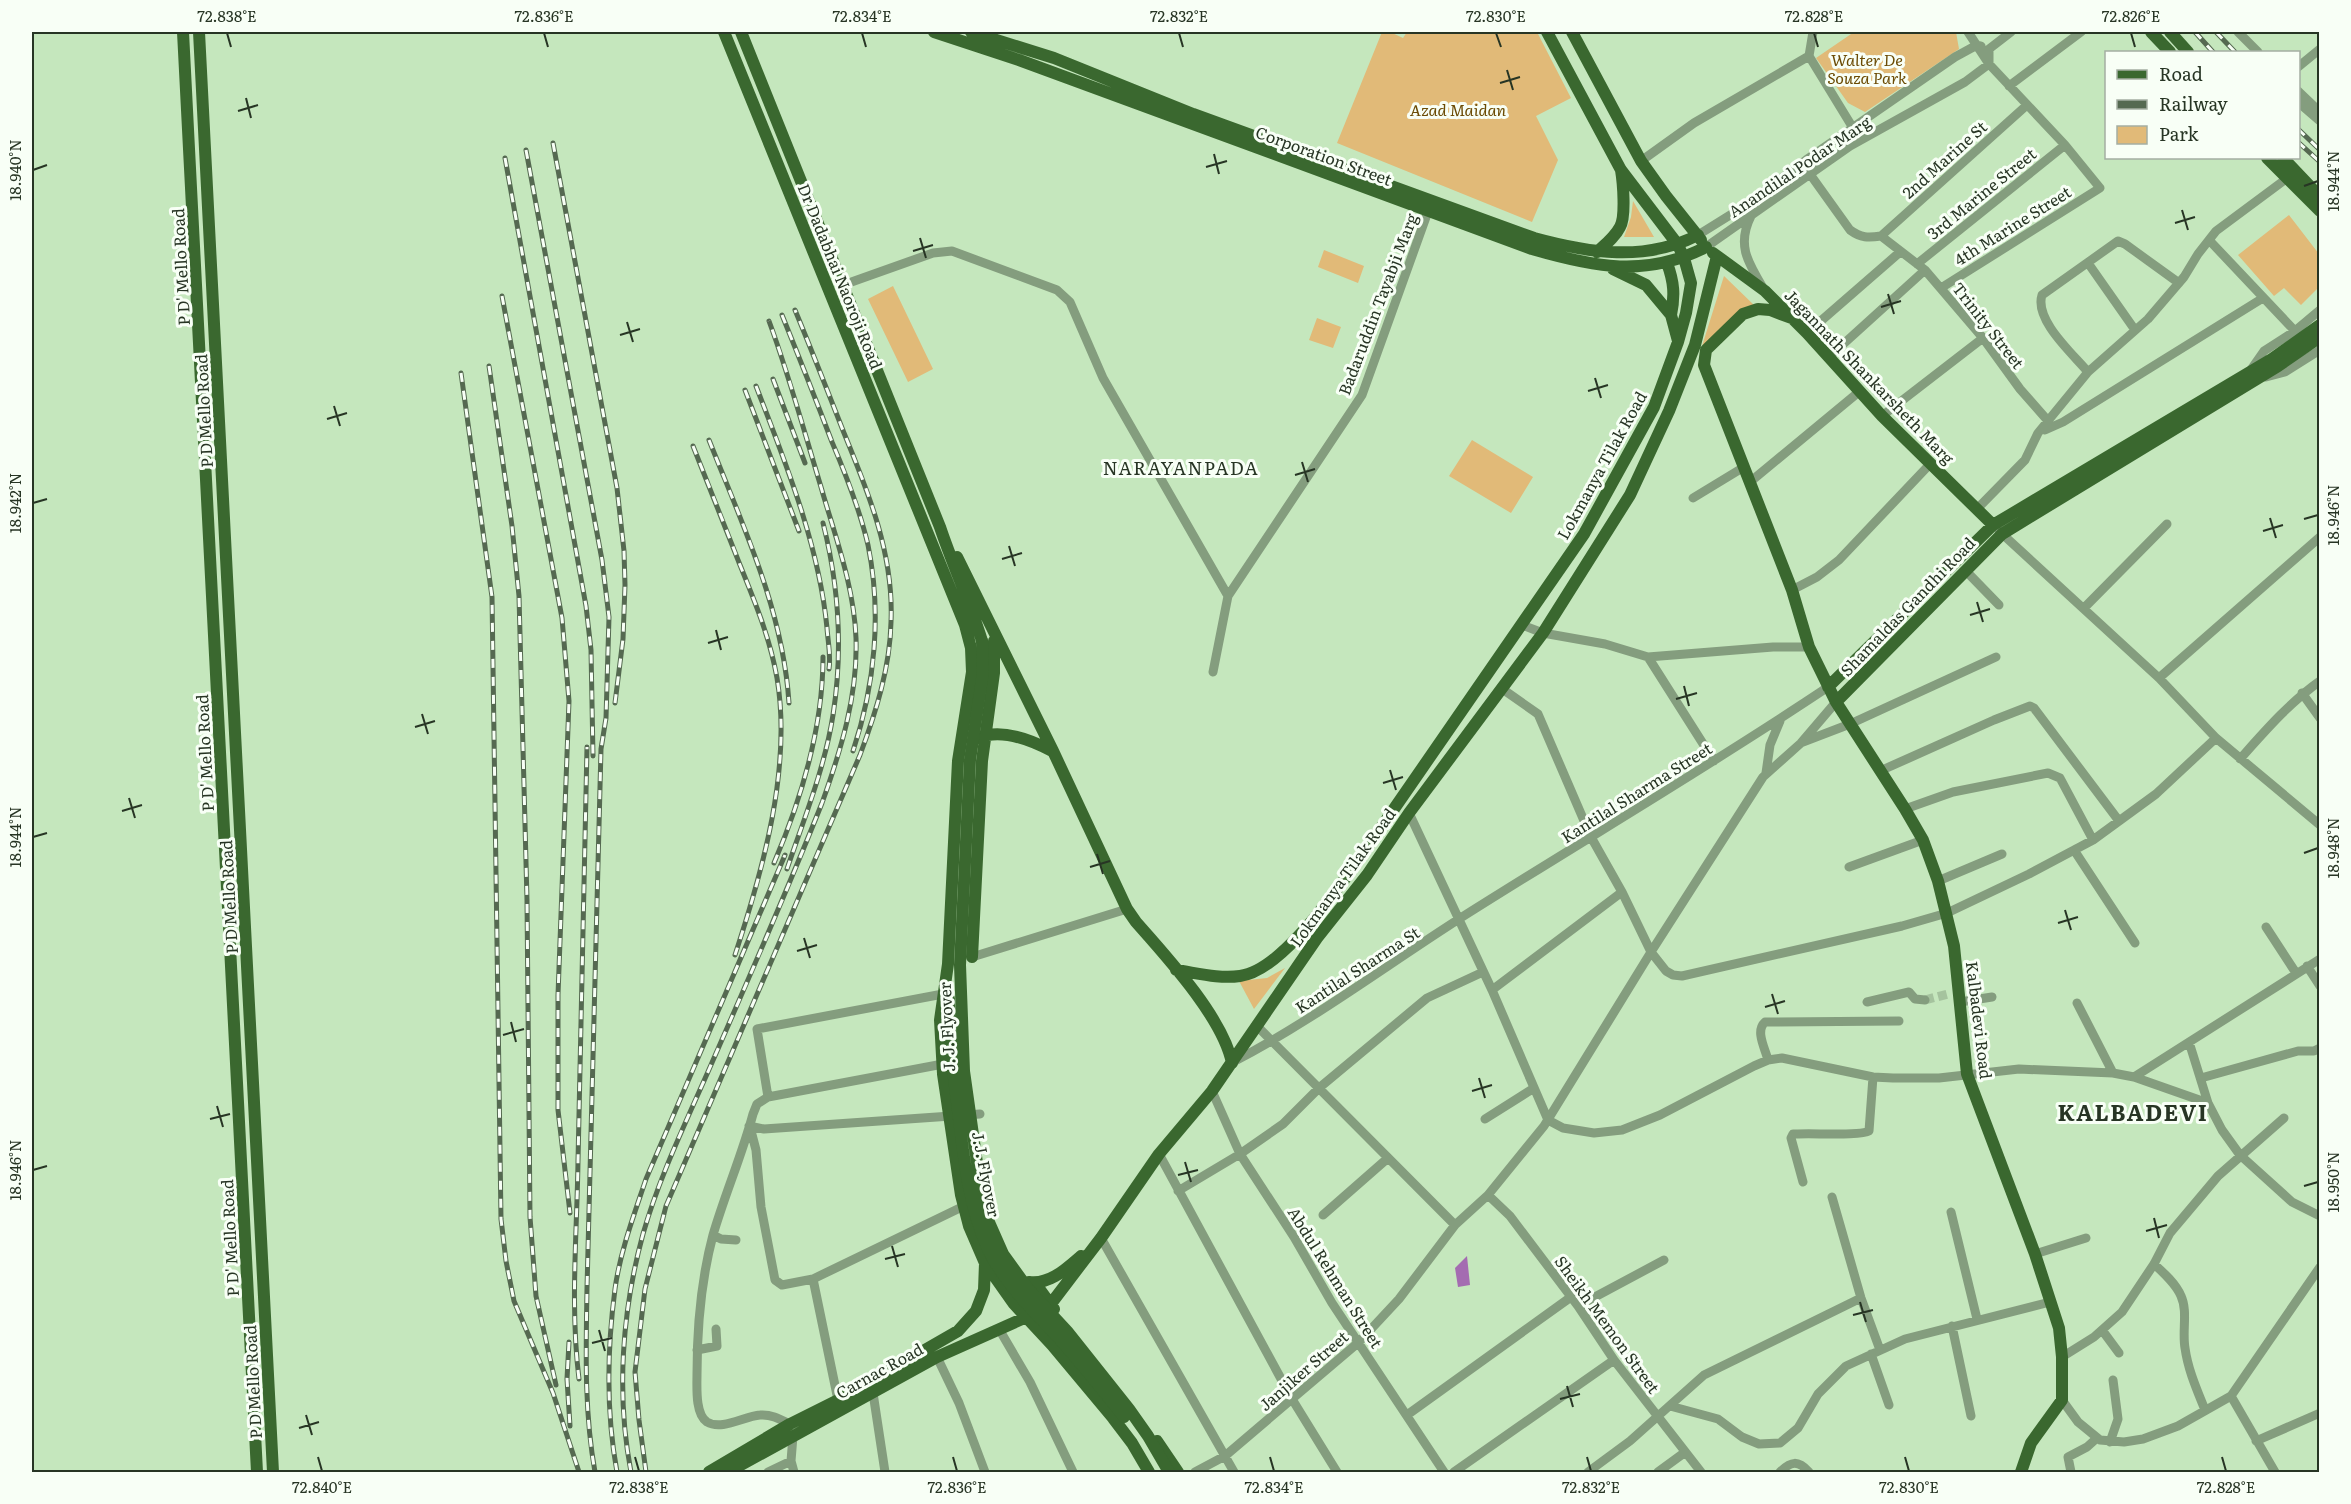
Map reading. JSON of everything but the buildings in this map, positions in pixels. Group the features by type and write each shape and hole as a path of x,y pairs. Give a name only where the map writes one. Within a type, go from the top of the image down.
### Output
{"main road":[{"name":"P D' Mello Road","path":"183,32 257,1473"},
{"name":"P D Mello Road","path":"199,32 273,1473"},
{"name":"Dr Dadabhai Naoroji Road","path":"724,32 964,625 971,648 972,672 969,700 958,761 946,990"},
{"name":"Dr Dadabhai Naoroji Road","path":"741,32 940,527"},
{"name":"Corporation Street","path":"934,32 1430,206 1575,250 1656,251 1678,245 1698,235"},
{"name":"Corporation Street","path":"970,32 1054,58 1430,206 1532,249 1573,261 1609,267 1639,267 1684,258 1706,247"},
{"name":"Lokmanya Tilak Road","path":"1176,970 1216,976 1240,976 1257,972 1290,945 1324,907 1584,534 1654,407 1686,313 1690,283 1684,258 1678,245 1621,170 1548,32"},
{"name":"Jagannath Shankarsheth Marg","path":"1572,32 1641,161 1706,247 1765,291 1794,319 1882,416 1998,530"},
{"path":"2151,32 2169,51"},
{"path":"2170,32 2187,51"},
{"path":"1048,71 1054,58"},
{"path":"2268,159 2319,211"},
{"path":"2284,159 2319,197"},
{"path":"1597,252 1612,239 1622,225 1621,170"},
{"name":"Lokmanya Tilak Road","path":"1050,1305 1101,1238 1159,1154 1212,1091 1317,938 1367,875 1409,813 1543,633 1630,495 1669,411 1689,361 1717,256"},
{"path":"1667,263 1674,281 1675,298 1671,315"},
{"path":"1609,267 1646,285 1671,315 1678,342 1689,361 1714,390"},
{"name":"Kalbadevi Road","path":"1794,319 1770,310 1758,309 1743,314 1706,350 1704,365 1792,590 1809,647 1827,687 1905,808 1923,840 1938,881 1954,946 1956,996 1967,1074 2059,1328 2062,1400"},
{"path":"2275,362 2319,325"},
{"path":"1827,687 1998,530 2319,337"},
{"path":"940,527 969,578 993,634 1053,751 1127,909 1196,992 1226,1041 1232,1063"},
{"name":"J. J. Flyover","path":"940,527 973,611 982,641 983,672 970,760 960,965 964,1071 981,1191 988,1220 1003,1254 1029,1290 1067,1332 1129,1410 1170,1473"},
{"name":"Shamaldas Gandhi Road","path":"1836,702 1965,570 1998,530"},
{"path":"972,957 982,761 994,673 993,634"},
{"path":"958,761 970,742 985,735 1024,738 1053,751"},
{"path":"226,861 242,861"},
{"path":"946,990 940,1020 943,1064 969,1226 985,1263 1014,1304 1052,1345 1113,1418 1132,1443 1149,1473"},
{"name":"J.J. Flyover","path":"946,990 953,1072 970,1193 978,1223 994,1259 1020,1297 1059,1339 1140,1437 1162,1473"},
{"path":"985,1263 1005,1278 1035,1283 1059,1275 1101,1238"},
{"name":"Carnac Road","path":"729,1473 838,1400 958,1331 976,1311 984,1290 985,1263"},
{"path":"1035,1283 1050,1305 1127,1399 1178,1473"},
{"name":"Carnac Road","path":"709,1473 791,1430 873,1393 938,1357 1050,1305"},
{"path":"2021,1473 2031,1443 2062,1400"}],"street":[{"path":"1813,32 1809,56 1853,128"},
{"path":"1968,32 1989,64 2065,145"},
{"path":"1989,49 2011,32"},
{"path":"2009,86 2081,32"},
{"path":"2238,32 2257,51"},
{"path":"1977,45 1989,49"},
{"name":"Anandilal Podar Marg","path":"1698,235 1743,207 1802,163 1955,57 1977,45"},
{"path":"1989,49 1989,64"},
{"path":"2300,65 2319,49"},
{"path":"1641,161 1694,123 1809,56"},
{"name":"Anandilal Podar Marg","path":"1706,247 1850,146 1965,82 1989,64"},
{"path":"2300,93 2319,112"},
{"path":"2300,104 2319,121"},
{"name":"2nd Marine St","path":"1881,236 2027,105"},
{"name":"4th Marine Street","path":"1941,288 2100,188 2065,145"},
{"name":"3rd Marine Street","path":"1917,264 2065,145"},
{"path":"1802,163 1850,230 1858,236 1868,238 1881,236"},
{"path":"1978,508 2025,460 2038,433 2088,372 2135,330 2179,283 2216,231 2286,178"},
{"name":"Badaruddin Tayabji Marg","path":"1228,596 1362,395 1430,206"},
{"path":"1752,214 1744,230 1744,247 1749,264 1765,291"},
{"name":"Trinity Street","path":"1881,236 1925,270 1983,338 2020,389 2049,422"},
{"path":"2209,240 2295,331"},
{"path":"2088,372 2044,320 2040,302 2042,295 2113,243 2122,242 2179,283"},
{"path":"843,285 933,253 952,251 1057,290 1070,302 1103,378 1228,596 1214,672"},
{"path":"1807,333 1900,252"},
{"path":"2088,263 2135,330"},
{"path":"1829,357 1925,270"},
{"path":"2038,433 2063,422 2263,298"},
{"path":"2252,376 2264,351 2295,331 2319,310"},
{"path":"1882,416 1983,338"},
{"path":"2252,376 2285,372 2319,350"},
{"path":"1750,482 1860,391"},
{"path":"1792,590 1817,577 1839,560 1931,464"},
{"path":"1693,498 1744,467"},
{"path":"2084,608 2167,524"},
{"path":"1998,530 2159,678 2217,738 2319,825"},
{"path":"2159,678 2318,540"},
{"path":"1965,570 2000,605"},
{"path":"1522,625 1543,633 1605,644 1648,657 1773,647 1809,647"},
{"path":"1648,657 1714,761"},
{"path":"1801,743 1850,724 1996,657"},
{"path":"2240,759 2302,693 2319,681"},
{"name":"Kantilal Sharma Street","path":"1459,920 1782,718 1827,687"},
{"path":"1501,688 1538,714 1591,837 1652,952 1666,971 1673,975 1689,976 1902,926 1947,913 2093,840 2156,794 2217,738"},
{"path":"2302,693 2319,718"},
{"path":"1766,773 1801,743 1836,702"},
{"path":"1880,771 2030,706 2034,708 2119,821"},
{"path":"1766,773 1770,745 1782,718"},
{"name":"Janjiker Street","path":"1195,1473 1225,1456 1359,1342 1399,1299 1455,1225 1488,1195 1548,1120 1766,773"},
{"path":"1905,808 1953,792 2048,773 2060,778 2093,840"},
{"path":"1409,813 1492,990 1548,1120 1563,1128 1594,1133 1622,1130 1660,1115 1768,1060 1782,1058 1873,1077 1939,1078 2019,1068 2114,1073 2134,1077 2208,1103"},
{"path":"1849,867 1923,840"},
{"path":"2074,850 2135,943"},
{"path":"1938,881 2002,854"},
{"path":"1492,990 1622,892"},
{"path":"972,957 1127,909"},
{"name":"Kantilal Sharma St","path":"1232,1063 1271,1043 1459,920"},
{"path":"2266,927 2296,973"},
{"path":"2134,1077 2319,958"},
{"path":"2307,966 2319,986"},
{"path":"1178,1191 1240,1154 1283,1124 1319,1088 1427,998 1483,972"},
{"path":"768,1097 758,1029 946,990"},
{"path":"1867,1002 1909,992 1916,999 1925,1000"},
{"path":"1956,996 1992,997"},
{"path":"2077,1002 2114,1073"},
{"path":"1768,1060 1760,1031 1761,1026 1766,1022 1899,1021"},
{"path":"1256,1025 1271,1043 1455,1225"},
{"path":"2189,1042 2208,1103 2240,1155 2292,1202 2319,1216"},
{"path":"2201,1078 2298,1051 2314,1051 2319,1048"},
{"path":"794,1473 791,1461 791,1430 774,1416 759,1415 715,1425 701,1415 697,1389 700,1301 713,1235 757,1104 768,1097 943,1064"},
{"path":"1803,1182 1791,1138 1793,1134 1833,1132 1863,1135 1869,1131 1873,1077"},
{"path":"1485,1119 1534,1088"},
{"name":"Abdul Rehman Street","path":"1212,1091 1240,1154 1294,1237 1332,1304 1444,1473"},
{"path":"749,1126 764,1129 980,1114"},
{"path":"2062,1357 2102,1330 2122,1312 2154,1264 2170,1233 2218,1176 2284,1118"},
{"path":"749,1126 756,1150 761,1207 775,1280 782,1285 813,1279 964,1206"},
{"path":"1159,1154 1292,1399 1337,1473"},
{"path":"1323,1215 1388,1158"},
{"name":"Sheikh Memon Street","path":"1488,1195 1510,1216 1578,1306 1614,1360 1701,1473"},
{"path":"1832,1197 1889,1405"},
{"path":"1951,1212 1977,1319"},
{"path":"713,1235 720,1239 735,1240"},
{"path":"1101,1238 1234,1473"},
{"path":"2034,1254 2086,1238"},
{"path":"1578,1306 1664,1260"},
{"path":"2154,1264 2180,1293 2184,1304 2182,1332 2185,1350 2205,1410"},
{"path":"2062,1400 2078,1422 2097,1438 2110,1442 2143,1439 2178,1426 2231,1396 2319,1267"},
{"path":"813,1279 838,1400"},
{"path":"1407,1415 1571,1297"},
{"path":"1588,1473 1630,1441 1704,1375 1861,1298"},
{"path":"1670,1406 1718,1419 1742,1437 1759,1444 1780,1443 1798,1428 1818,1394 1846,1366 1905,1339 2050,1302"},
{"path":"1952,1326 1971,1416"},
{"path":"697,1350 717,1346 716,1329"},
{"path":"999,1329 1030,1382 1073,1473"},
{"path":"2102,1330 2119,1353"},
{"path":"938,1357 959,1403 985,1473"},
{"path":"1454,1473 1614,1360"},
{"path":"2110,1442 2118,1419 2113,1380"},
{"path":"873,1393 885,1473"},
{"path":"2231,1396 2275,1473"},
{"path":"2256,1442 2319,1413"},
{"path":"2071,1473 2068,1457 2087,1447 2097,1438"},
{"path":"1658,1473 1684,1453"},
{"path":"768,1473 791,1461"},
{"path":"1780,1473 1788,1464 1795,1462 1809,1473"}],"green space":[{"name":"Azad Maidan","path":"1382,32 1390,32 1403,38 1407,32 1537,32 1571,98 1536,116 1558,160 1532,222 1337,143"},
{"name":"Walter De Souza Park","path":"1854,32 1956,32 1959,49 1865,112 1848,103 1816,58"},
{"path":"1633,201 1654,237 1624,237 1631,217"},
{"path":"2289,215 2319,254 2319,287 2301,305 2284,288 2274,296 2238,255"},
{"path":"1324,250 1364,266 1358,283 1318,267"},
{"path":"1724,276 1755,306 1702,346"},
{"path":"893,286 933,369 908,382 868,299"},
{"path":"1317,318 1341,327 1333,348 1309,340"},
{"path":"1472,440 1533,477 1511,513 1449,476"},
{"path":"1285,968 1254,1009 1239,981 1267,978"}],"shaded area":[{"path":"1467,1256 1470,1285 1458,1287 1455,1268"}],"tunnel":[{"path":"1925,1000 1948,994"}],"railway":[{"path":"2195,32 2212,51"},
{"path":"2216,32 2234,51"},
{"path":"2300,131 2320,150"},
{"path":"553,143 617,488 624,551 623,639 615,703"},
{"path":"2300,144 2320,162"},
{"path":"526,150 602,560 609,617 606,718 601,749 586,1357 587,1403 595,1472"},
{"path":"505,158 586,606 591,650 593,756"},
{"path":"502,296 562,618 569,701 558,995 558,1110 570,1213"},
{"path":"646,1472 635,1372 645,1289 666,1206 860,755 877,706 888,656 891,597 878,525 795,310"},
{"path":"782,315 852,493 868,545 875,597 874,649 867,701 853,751"},
{"path":"631,1472 624,1413 624,1353 630,1293 643,1234 666,1167 822,803 842,743 854,680 856,638 848,580 796,403 769,321"},
{"path":"489,366 512,526 519,596 527,900 530,1217 536,1296 556,1385"},
{"path":"461,373 492,597 501,1219 514,1301 553,1393 579,1472"},
{"path":"773,379 805,463"},
{"path":"756,386 790,475 817,566 823,597 830,659 829,669"},
{"path":"745,390 799,531"},
{"path":"709,440 760,569 779,635 789,703"},
{"path":"693,446 766,634 777,678 781,712 781,747 772,818 765,853 735,955"},
{"path":"787,869 825,754 836,691 838,619 833,571 823,523"},
{"path":"774,863 809,763 819,710 823,657"},
{"path":"579,1379 576,1352 575,1270 587,747"},
{"path":"617,1472 609,1404 609,1358 615,1289 624,1247 646,1179 785,855"},
{"path":"569,1342 567,1379 570,1426"}],"district":[{"name":"NARAYANPADA","path":"1181,467"},
{"name":"KALBADEVI","path":"2133,1111"}]}
